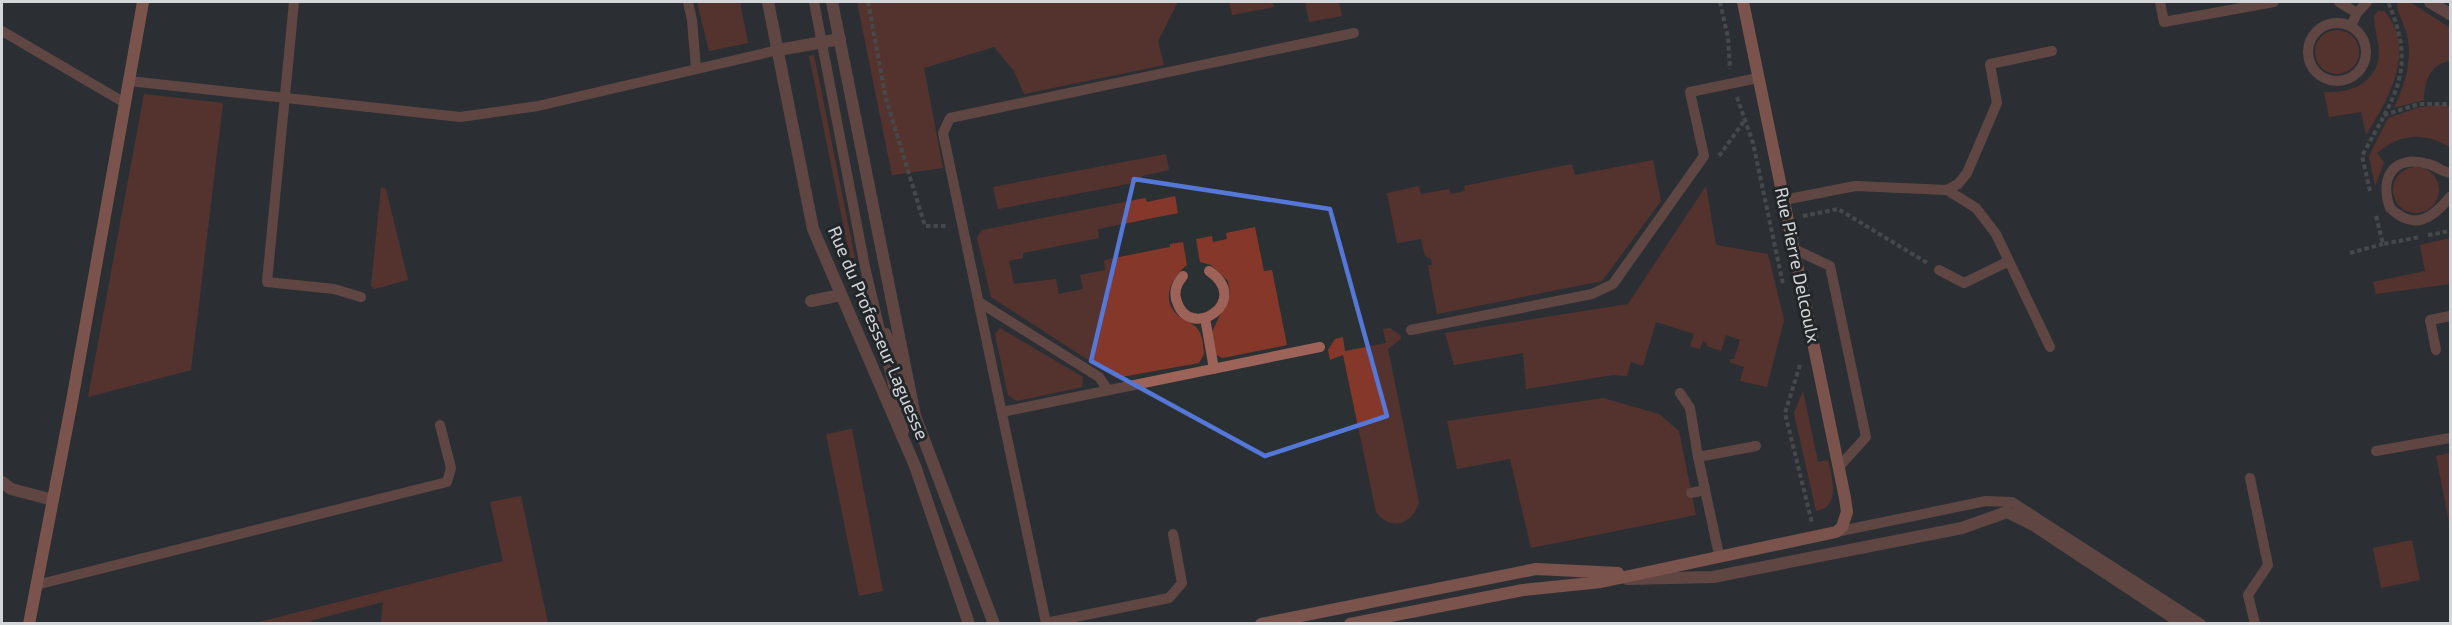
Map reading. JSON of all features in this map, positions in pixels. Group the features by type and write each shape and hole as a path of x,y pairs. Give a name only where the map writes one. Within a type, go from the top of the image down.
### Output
{"street":[{"path":"29,624 143,2"},
{"name":"Rue du Professeur Laguesse","path":"768,2 813,229 915,465 969,624"},
{"name":"Rue du Professeur Laguesse","path":"832,2 908,385 929,458 994,624"},
{"name":"Rue Pierre Delcoulx","path":"1743,2 1847,512 1845,524 1836,532"},
{"path":"2430,2 2451,14"},
{"path":"778,50 840,39"},
{"path":"811,301 841,295"},
{"path":"2,482 11,489 53,500"},
{"path":"1350,624 1523,590 1611,580 1713,577 1962,528 2007,512 2035,526 2183,624"},
{"path":"1611,580 1643,571 1836,532"},
{"path":"1261,624 1536,569 1568,568 1605,573 1643,571"},
{"path":"2140,596 2153,612 2168,624"}],"lane":[{"path":"294,2 267,282 334,289 361,297"},
{"path":"688,2 692,20 696,68"},
{"path":"813,2 872,298 896,400 915,465"},
{"path":"2160,2 2164,22 2274,2"},
{"path":"2339,2 2357,13"},
{"path":"2351,26 2357,13 2367,2"},
{"path":"2337,22 2351,26 2362,36 2366,45 2364,64 2350,78 2343,81 2327,79 2313,69 2308,55 2312,36 2327,24 2337,22"},
{"path":"2,31 125,103"},
{"path":"1173,534 1182,583 1168,597 1046,623 943,133 950,118 1354,33"},
{"path":"129,81 460,117 538,106 778,50"},
{"path":"1947,190 1958,184 1967,173 1997,103 1990,64 2052,51"},
{"path":"1411,330 1592,294 1613,284 1704,156 1690,92 1758,78"},
{"path":"2451,173 2422,163 2402,164 2392,170 2386,180 2385,189 2390,208 2405,219 2417,221 2431,217 2451,197"},
{"path":"1784,200 1855,186 1947,190 1976,208 1996,234 2007,262 2050,347"},
{"path":"1794,249 1830,266 1866,438 1838,468"},
{"path":"1939,270 1964,283 2007,262"},
{"path":"1183,276 1176,288 1177,304 1188,316 1205,318 1218,310 1224,296 1220,281 1209,271"},
{"path":"872,298 908,385"},
{"path":"979,302 1099,377 1108,390"},
{"path":"2436,350 2430,320 2451,316"},
{"path":"1205,318 1214,369"},
{"path":"1002,412 1320,348"},
{"path":"1680,393 1690,408 1719,555"},
{"path":"36,585 447,482 451,468 440,425"},
{"path":"2376,451 2451,438"},
{"path":"1698,457 1756,446"},
{"path":"2250,478 2268,565 2248,595 2255,624"},
{"path":"1691,493 1705,490"},
{"path":"1836,532 1986,501 2012,502 2201,624"}],"path":[{"path":"868,2 886,99 925,226 963,227"},
{"name":"Rue Pierre Delcoulx","path":"1720,2 1734,83 1753,143 1785,293"},
{"path":"2372,200 2362,156 2398,88 2403,64 2402,41 2388,2"},
{"path":"2384,115 2419,104 2451,104"},
{"path":"1715,162 1745,120"},
{"path":"1788,219 1838,209 1939,270"},
{"path":"2375,211 2383,244"},
{"path":"2350,254 2383,244 2451,231"},
{"name":"Rue Pierre Delcoulx","path":"1798,357 1800,368 1785,413 1816,536"}],"highlighted area":[{"path":"1134,179 1330,209 1387,416 1265,456 1091,361"}],"shaded area":[{"path":"697,2 740,2 748,43 709,51"},
{"path":"857,2 1178,2 1158,41 1164,65 1024,94 1014,71 994,47 924,68 943,168 892,175"},
{"path":"1229,2 1273,2 1274,7 1232,15"},
{"path":"1305,2 1339,2 1342,16 1309,22"},
{"path":"2410,2 2450,28 2450,61 2438,66 2430,74 2425,86 2424,100 2394,108 2405,81 2409,54 2407,34 2397,3"},
{"path":"2378,11 2384,11 2394,26 2399,41 2399,58 2390,90 2366,135 2361,112 2329,117 2324,92 2354,88 2370,77 2375,70 2379,49 2374,16"},
{"path":"2337,30 2352,37 2359,52 2352,67 2337,74 2322,67 2315,52 2322,37"},
{"path":"814,55 855,258 850,258 809,56"},
{"path":"144,94 223,103 191,370 88,397"},
{"path":"2446,105 2450,107 2450,147 2422,137 2403,138 2386,146 2377,153 2384,163 2375,186 2369,156 2388,118 2420,107"},
{"path":"1166,154 1169,170 1142,176 1143,181 998,209 993,187"},
{"path":"1653,160 1661,201 1602,281 1437,314 1428,266 1432,265 1431,259 1425,256 1421,239 1397,243 1387,193 1419,186 1421,194 1449,189 1451,194 1465,191 1464,186 1572,164 1575,175"},
{"path":"2416,167 2432,174 2439,190 2432,206 2416,213 2400,206 2393,190 2400,174"},
{"path":"1706,186 1716,245 1768,254 1784,320 1767,387 1740,381 1744,367 1729,362 1734,359 1740,340 1726,335 1721,351 1707,346 1707,343 1703,341 1700,349 1690,346 1694,334 1656,322 1643,366 1631,362 1627,376 1613,375 1526,389 1523,353 1454,365 1445,333 1628,304"},
{"path":"381,187 386,189 408,280 374,289 371,286"},
{"path":"1175,196 1178,213 1098,229 1099,238 1023,253 1023,258 1009,261 1014,284 1056,279 1059,294 1083,289 1080,275 1105,270 1104,260 1170,247 1170,244 1183,242 1187,265 1172,283 1169,297 1174,311 1200,333 1204,354 1199,363 1116,378 991,297 977,238 982,230 1145,198 1147,202"},
{"path":"1255,227 1264,271 1272,270 1287,345 1223,358 1216,355 1212,332 1230,294 1228,281 1211,265 1200,262 1196,239 1212,236 1213,242 1227,239 1226,233"},
{"path":"2450,238 2450,284 2376,294 2373,282 2425,271 2420,245"},
{"path":"1000,328 1083,377 1082,387 1017,401 1008,395 995,334"},
{"path":"1390,328 1400,335 1401,339 1388,349 1419,502 1412,516 1401,523 1388,522 1376,512 1343,355 1330,360 1328,350 1335,339 1343,337 1345,351 1386,343 1383,329"},
{"path":"1803,391 1818,462 1828,460 1833,483 1832,498 1829,504 1816,511 1794,413"},
{"path":"1603,398 1659,414 1679,431 1696,515 1531,548 1510,459 1457,469 1447,421"},
{"path":"852,429 883,591 859,596 826,434"},
{"path":"2450,453 2450,527 2436,456"},
{"path":"521,496 548,623 381,623 383,602 309,623 255,623 503,561 490,502"},
{"path":"2412,540 2420,580 2381,588 2373,548"}]}
